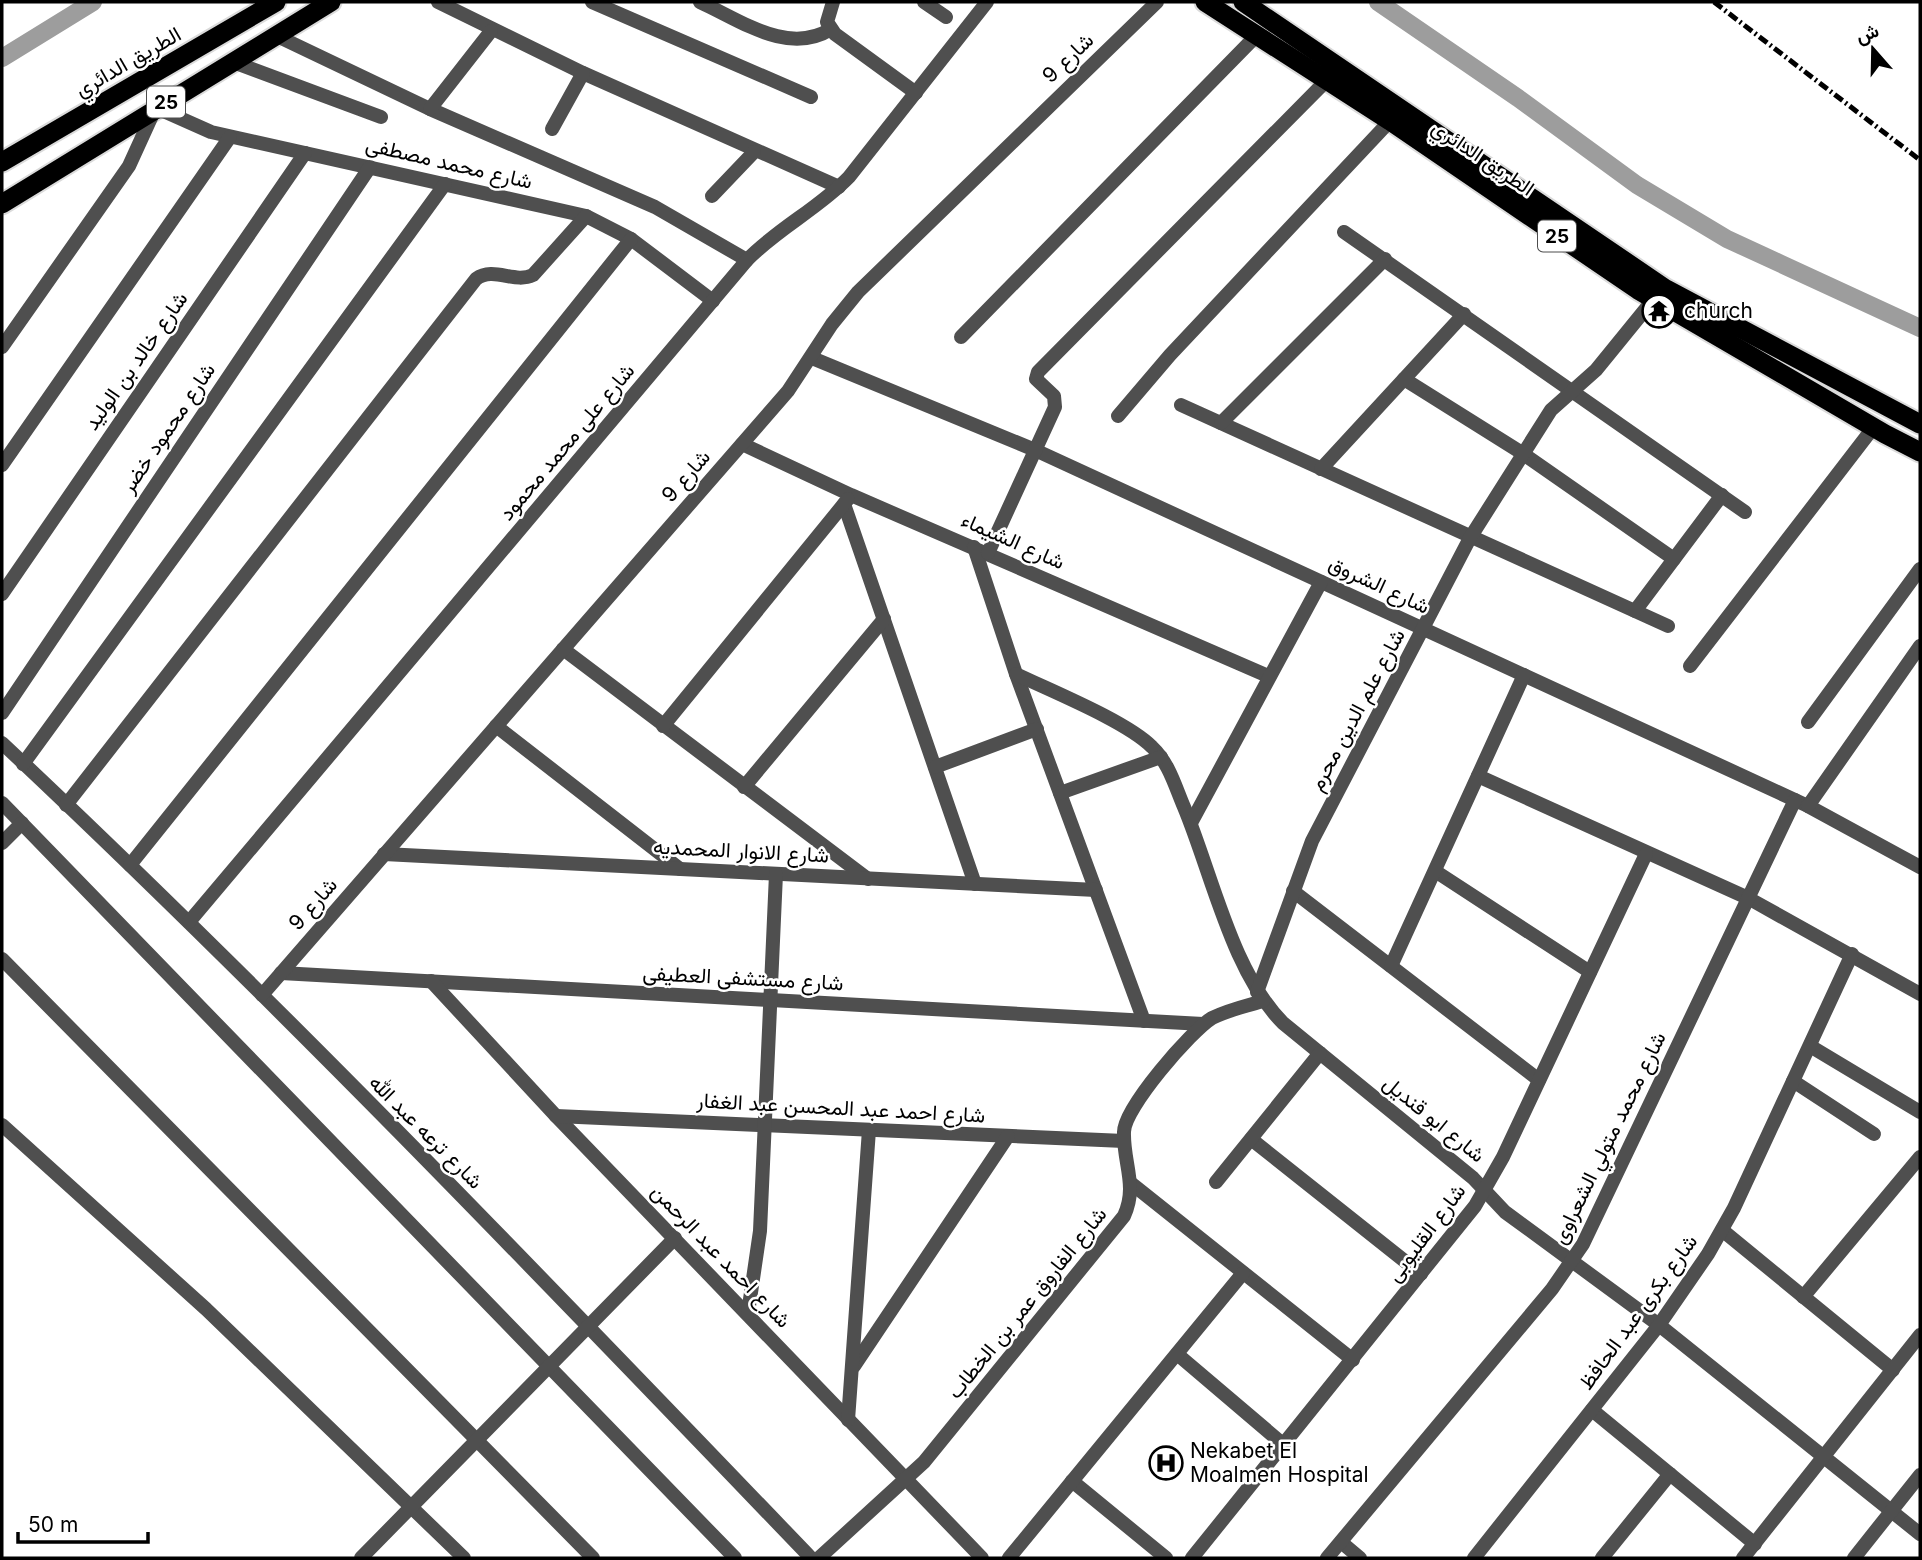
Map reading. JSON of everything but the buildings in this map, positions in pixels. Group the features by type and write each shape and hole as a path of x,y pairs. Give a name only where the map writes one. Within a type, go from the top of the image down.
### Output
{"highway":[{"name":"الطريق الدائري","path":"2,162 276,2"},
{"name":"25","path":"2,204 331,2"},
{"name":"الطريق الدائري","path":"1205,2 1390,121 1653,300 1914,449"},
{"name":"الطريق الدائري","path":"1243,2 1666,289 1920,425"},
{"path":"1868,425 1877,400"},
{"path":"1914,449 1909,435 1920,425"}],"street":[{"path":"438,2 491,31 754,152 839,187"},
{"path":"592,2 811,97"},
{"path":"700,2 787,40 810,39 831,29"},
{"path":"833,2 827,13 831,29 916,93"},
{"path":"924,2 946,18"},
{"name":"شارع على محمد محمود","path":"189,922 747,260 778,230 839,187 987,2"},
{"name":"شارع 9","path":"262,995 788,391 832,324 858,292 1157,2"},
{"path":"430,108 491,31"},
{"path":"961,337 1257,34"},
{"path":"277,36 430,108 655,207 747,260"},
{"path":"233,62 382,117"},
{"path":"552,129 583,73"},
{"path":"1144,1021 1016,674 981,550 1035,450 1056,401 1036,379 1038,372 1327,80"},
{"path":"2,347 129,166 156,108"},
{"name":"شارع محمد مصطفى","path":"156,108 192,126 230,137 586,216 631,239 713,301"},
{"path":"1118,416 1179,345 1390,121"},
{"path":"2,466 230,137"},
{"path":"712,196 754,152"},
{"name":"شارع خالد بن الوليد","path":"2,594 305,153"},
{"name":"شارع محمود خضر","path":"2,713 370,167"},
{"path":"23,764 445,184"},
{"path":"66,805 476,279 486,274 524,278 533,275 586,216"},
{"path":"1344,232 1574,389 1745,512"},
{"path":"130,866 631,239"},
{"path":"1221,423 1385,259"},
{"name":"شارع علم الدين محرم","path":"1260,996 1293,891 1312,841 1471,538 1522,453 1557,403 1596,370 1653,300"},
{"path":"1321,469 1464,314"},
{"name":"شارع الشروق","path":"812,358 1035,450 1801,803 1920,867"},
{"path":"1404,379 1522,453 1674,559"},
{"path":"1181,405 1668,625"},
{"path":"1690,666 1868,425"},
{"name":"شارع الشيماء","path":"742,444 848,500 981,550 1268,676"},
{"path":"1635,611 1722,495"},
{"path":"848,500 884,619 975,884"},
{"path":"663,726 848,500"},
{"path":"1808,722 1920,569"},
{"path":"1191,823 1321,582"},
{"path":"744,787 884,619"},
{"name":"شارع محمد متولي الشعراوى","path":"1327,1558 1572,1261 1592,1229 1748,898 1801,803 1920,646"},
{"path":"562,649 868,879"},
{"name":"شارع ابو قنديل","path":"1016,674 1141,737 1161,757 1191,823 1246,971 1260,996 1283,1023 1485,1190 1505,1212 1659,1325 1920,1534"},
{"path":"1391,966 1524,675"},
{"path":"496,726 680,869"},
{"path":"935,767 1037,729"},
{"name":"شارع ترعه عبد الله","path":"2,743 262,995 588,1326 811,1558"},
{"path":"1060,793 1161,757"},
{"path":"1478,776 1748,898 1920,994"},
{"path":"2,803 735,1558"},
{"path":"2,843 22,823"},
{"name":"شارع الانوار المحمديه","path":"384,854 1096,890"},
{"name":"شارع القليوبى","path":"1192,1558 1353,1360 1485,1190 1646,854"},
{"path":"1434,871 1590,972"},
{"path":"748,1313 760,1231 776,874"},
{"path":"1293,891 1539,1080"},
{"name":"شارع بكرى عبد الحافظ","path":"1474,1558 1659,1325 1722,1230 1852,954"},
{"path":"2,959 477,1437 593,1558"},
{"name":"شارع مستشفى العطيفى","path":"281,973 1203,1024"},
{"name":"شارع احمد عبد الرحمن","path":"431,981 556,1116 982,1558"},
{"name":"شارع الفاروق عمر بن الخطاب","path":"819,1558 906,1481 942,1442 1124,1216 1132,1184 1124,1141 1126,1120 1130,1111 1203,1024 1260,996"},
{"path":"1810,1046 1920,1112"},
{"path":"1216,1182 1320,1053"},
{"path":"1793,1081 1874,1134"},
{"name":"شارع احمد عبد المحسن عبد الغفار","path":"556,1116 1124,1141"},
{"path":"2,1125 206,1309 464,1558"},
{"path":"848,1420 869,1130"},
{"path":"853,1367 1008,1136"},
{"path":"1251,1139 1421,1274"},
{"path":"1803,1297 1920,1157"},
{"path":"1132,1184 1353,1360"},
{"path":"1722,1230 1893,1370"},
{"path":"361,1558 675,1238"},
{"path":"1009,1558 1243,1273"},
{"path":"1743,1558 1920,1335"},
{"path":"1177,1353 1284,1445"},
{"path":"1592,1410 1755,1544"},
{"path":"1602,1558 1670,1474"},
{"path":"1854,1558 1920,1475"},
{"path":"1072,1481 1166,1558"},
{"path":"1340,1542 1360,1558"}],"waterway":[{"path":"2,58 93,2"},
{"path":"1378,2 1518,98 1637,185 1727,239 1920,328"}],"railway":[{"path":"1714,2 1920,160"}],"place":[{"name":"church","path":"1659,311"},
{"name":"Nekabet El Moalmen Hospital","path":"1166,1463"}]}
